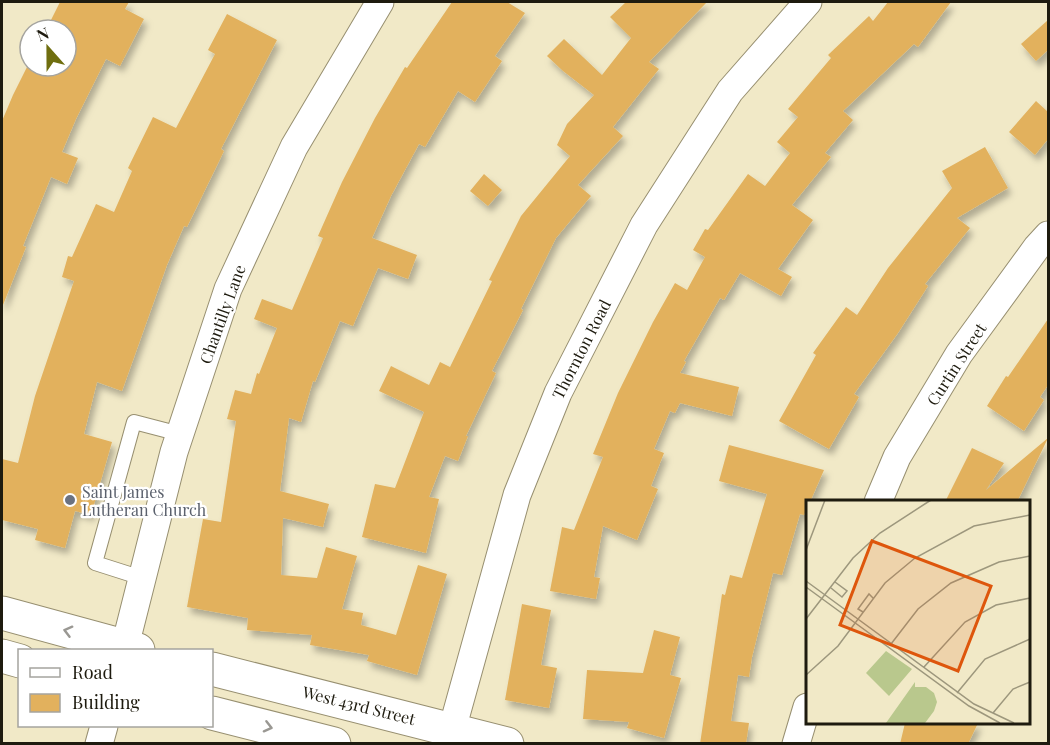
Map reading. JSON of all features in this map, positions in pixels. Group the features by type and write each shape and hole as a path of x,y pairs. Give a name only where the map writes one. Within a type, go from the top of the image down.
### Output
{"main road":[{"path":"2,613 129,649"},
{"path":"2,656 18,661"},
{"name":"West 43rd Street","path":"213,669 450,736 507,744"},
{"path":"213,713 334,744"}],"street":[{"name":"Chantilly Lane","path":"129,649 142,578 174,452 228,289 294,147 380,2"},
{"name":"Thornton Road","path":"450,736 517,495 558,393 644,225 730,91 808,2"},
{"name":"Curtin Street","path":"879,500 897,457 959,354 1048,235"},
{"path":"796,744 806,710"},
{"path":"99,744 104,727"}],"lane":[{"path":"142,578 95,563 134,422 180,434"}],"building":[{"path":"60,2 129,2 125,9 144,19 120,66 106,59 76,119 62,152 78,158 67,184 51,177 23,246 26,247 3,305 2,121 22,78 78,78 78,18 52,18"},
{"path":"452,2 507,2 525,13 495,56 502,61 475,102 458,91 425,147 419,144 391,196 372,238 417,255 408,279 378,268 353,326 340,321 315,382 313,381 301,422 289,418 280,491 329,504 323,527 283,518 281,575 317,578 326,547 357,556 342,609 363,613 361,625 396,635 418,565 447,574 417,675 367,661 369,655 310,645 312,635 247,630 248,618 187,607 203,519 221,522 236,421 227,419 235,390 251,394 257,373 259,374 277,328 254,319 262,299 292,310 323,238 318,236 342,182 375,118 405,67 407,68"},
{"path":"626,2 707,2 649,62 659,69 613,127 623,136 578,185 591,196 556,238 492,371 496,373 466,436 468,436 458,461 445,456 429,497 439,499 426,553 362,537 375,484 395,488 424,412 379,391 391,366 429,385 440,362 450,367 521,216 570,156 557,145 567,124 594,95 547,56 564,39 602,75 631,38 610,17"},
{"path":"888,2 951,2 918,47 914,44 843,111 853,120 825,153 831,157 792,205 813,220 778,269 792,277 781,296 740,273 724,300 720,298 684,361 686,362 680,373 739,387 732,416 680,403 675,413 670,411 654,449 664,453 651,486 658,489 637,540 603,526 594,577 600,578 596,599 550,591 562,527 574,530 603,457 593,454 618,393 675,283 687,290 705,257 693,250 705,229 708,230 748,174 765,186 790,153 777,142 798,117 788,109 831,58 828,55 869,16 873,21"},
{"path":"227,14 277,40 221,149 224,151 187,227 184,226 167,265 122,391 97,382 84,434 112,442 91,515 75,511 65,548 35,540 38,529 2,520 2,459 18,463 35,396 74,281 62,277 68,256 72,257 96,204 114,212 132,171 128,168 153,117 176,128 215,54 208,50"},
{"path":"1048,20 1048,50 1036,61 1021,44"},
{"path":"1036,101 1048,112 1048,139 1035,155 1009,132"},
{"path":"985,147 1008,188 957,218 970,228 925,284 928,286 898,333 854,394 859,397 829,449 779,421 816,355 813,353 846,307 857,315 888,268 952,188 942,171"},
{"path":"484,174 502,190 488,206 470,191"},
{"path":"1048,319 1048,385 1040,397 1044,400 1024,431 987,406"},
{"path":"1048,438 1018,500 946,500 972,448 1004,463 986,490"},
{"path":"729,445 824,470 811,500 806,500 804,515 800,514 782,575 773,573 749,677 738,675 731,721 749,723 746,744 700,744 722,594 725,595 730,575 742,578 767,494 719,481"},
{"path":"522,604 551,610 541,665 557,668 549,708 505,700"},
{"path":"654,630 680,637 670,675 681,678 664,738 627,728 629,722 583,719 587,670 643,673"},
{"path":"905,724 978,724 968,744 900,744"}],"place":[{"name":"Saint James Lutheran Church","path":"70,500"}]}
